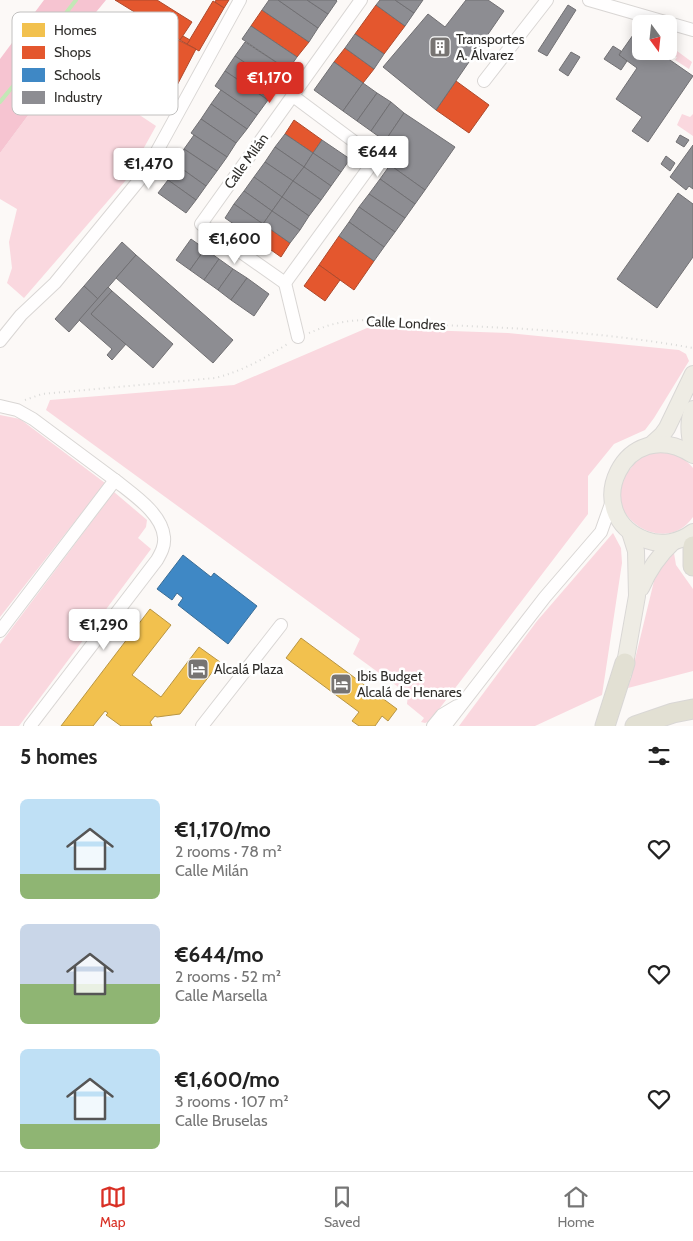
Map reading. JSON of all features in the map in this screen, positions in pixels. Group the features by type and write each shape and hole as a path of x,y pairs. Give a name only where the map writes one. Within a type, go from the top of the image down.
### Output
{"highway":[{"path":"693,546 693,566"},
{"path":"604,726 625,662"},
{"path":"640,724 693,708"}],"main road":[{"path":"651,445 662,436 667,428 693,374"},
{"path":"693,409 690,416 689,436 693,450"},
{"path":"673,542 650,542 630,532 616,513 612,501 614,480 624,461 641,448 666,444 682,447 693,454"},
{"path":"612,726 637,596 636,551 630,532"},
{"path":"637,596 649,568 660,554 673,542 693,532"}],"street":[{"path":"178,113 240,0"},
{"name":"Calle Milán","path":"285,283 201,224 361,0"},
{"path":"484,81 547,0"},
{"path":"589,0 693,30"},
{"path":"293,96 376,158 285,283 298,337"},
{"path":"0,341 22,315 55,283 145,173 177,115"},
{"path":"0,406 17,410 33,419 115,480 148,508 162,528 164,538 163,549 157,560 30,726"},
{"path":"0,631 115,480"},
{"path":"446,726 545,597 601,532 612,501"},
{"path":"202,726 281,624"},
{"path":"433,726 442,715 465,700"}],"path":[{"name":"Calle Londres","path":"17,410 25,399 42,394 215,378 235,373 258,363 298,337 334,323 367,320 436,325 508,327 649,340 693,348"}],"shaded area":[{"path":"44,0 106,0 96,12 35,12"},
{"path":"12,43 12,115 28,115 0,153 0,59"},
{"path":"678,52 692,62 689,69 675,60 678,60"},
{"path":"682,114 690,117 693,114 693,136 677,125"},
{"path":"28,115 140,115 156,126 126,180 24,298 7,283 12,268 9,242 17,209 0,199 0,153"},
{"path":"367,328 508,333 679,350 686,354 689,361 645,430 614,444 588,476 588,514 430,721 425,723 421,722 424,718 407,704 408,694 353,654 360,639 46,410 50,400 234,385"},
{"path":"0,415 20,419 105,483 0,617"},
{"path":"651,452 674,455 689,463 693,468 693,517 681,529 666,534 651,532 637,525 626,515 620,502 620,487 628,472 638,460"},
{"path":"114,492 147,520 146,527 138,538 151,549 19,726 0,726 0,644"},
{"path":"613,533 621,548 622,563 602,695 535,726 459,726 537,621"},
{"path":"674,553 676,565 693,589 693,671 628,688 655,577 666,557"}],"building: Homes":[{"name":"Alcalá Plaza","path":"150,609 171,625 132,675 161,697 199,647 220,662 180,714 155,716 150,722 152,726 121,726 106,715 108,713 105,711 93,726 61,726"},
{"name":"Ibis Budget Alcalá de Henares","path":"301,638 397,709 388,721 382,716 375,726 359,726 352,721 359,712 286,658"}],"building: Shops":[{"path":"115,0 157,0 176,12 134,12"},
{"path":"216,0 229,0 224,8 215,2"},
{"path":"213,1 224,8 199,51 187,44"},
{"path":"376,5 405,26 384,54 355,34"},
{"path":"262,10 309,42 297,57 251,26"},
{"path":"178,13 192,22 180,40 178,39"},
{"path":"183,36 190,40 187,44 180,40"},
{"path":"178,40 196,49 178,83"},
{"path":"345,48 374,69 363,83 334,62"},
{"path":"456,81 489,105 469,133 436,110"},
{"path":"294,120 322,140 313,153 285,134"},
{"path":"263,224 290,243 281,257 254,238"},
{"path":"339,236 374,261 354,290 319,265"},
{"path":"319,265 340,280 325,301 304,286"}],"building: Schools":[{"path":"183,555 211,577 214,573 257,606 228,644 178,605 183,598 177,593 172,600 157,589"}],"building: Industry":[{"path":"269,0 278,0 318,28 309,42 262,10"},
{"path":"278,0 307,0 328,14 318,28"},
{"path":"307,0 336,0 337,1 328,14"},
{"path":"380,0 395,0 414,13 405,26 376,5"},
{"path":"395,0 423,0 414,13"},
{"name":"Transportes A. Álvarez","path":"466,0 488,0 504,11 436,110 383,67 428,14 445,27"},
{"path":"568,5 576,10 547,56 538,51"},
{"path":"251,26 297,57 288,70 242,39"},
{"path":"355,34 384,54 374,69 345,48"},
{"path":"632,36 632,60 670,60 693,76 648,142 632,131 642,117 616,99 637,68 619,55"},
{"path":"245,42 288,70 278,85 235,56"},
{"path":"613,46 621,51 619,55 627,61 621,70 604,59"},
{"path":"571,52 580,57 568,76 559,70"},
{"path":"235,56 278,85 268,100 225,71"},
{"path":"334,62 363,83 343,111 314,90"},
{"path":"225,71 268,100 257,115 215,86"},
{"path":"363,83 377,93 357,121 343,111"},
{"path":"221,90 257,115 247,129 211,104"},
{"path":"377,93 391,102 371,131 357,121"},
{"path":"391,102 404,113 385,141 371,131"},
{"path":"211,104 247,129 236,143 201,119"},
{"path":"404,113 455,147 425,190 390,165 385,141"},
{"path":"201,119 236,143 227,157 191,133"},
{"path":"285,134 313,153 304,167 275,147"},
{"path":"194,135 227,157 217,171 184,149"},
{"path":"680,135 689,140 684,147 676,142"},
{"path":"322,140 350,159 341,172 313,153"},
{"path":"693,145 693,189 689,186 686,190 670,177"},
{"path":"275,147 304,167 293,181 265,162"},
{"path":"184,149 217,171 206,186 174,163"},
{"path":"313,153 341,172 331,186 304,167"},
{"path":"666,156 675,163 670,171 661,164"},
{"path":"265,162 293,181 282,197 254,177"},
{"path":"390,165 425,190 415,204 380,179"},
{"path":"178,166 206,186 196,200 168,180"},
{"path":"304,167 331,186 321,200 293,181"},
{"path":"254,177 282,197 272,211 244,191"},
{"path":"380,179 415,204 405,218 369,194"},
{"path":"168,180 196,200 186,213 158,193"},
{"path":"293,181 321,200 309,216 282,197"},
{"path":"244,191 272,211 263,224 234,204"},
{"path":"678,193 693,204 693,257 657,308 617,279"},
{"path":"369,194 405,218 395,232 359,207"},
{"path":"282,197 309,216 300,230 272,211"},
{"path":"234,204 263,224 254,238 225,218"},
{"path":"359,207 395,232 384,247 349,222"},
{"path":"272,211 300,230 290,243 263,224"},
{"path":"349,222 384,247 374,261 339,236"},
{"path":"191,239 205,249 190,270 176,260"},
{"path":"122,242 136,255 98,299 84,286"},
{"path":"205,249 219,259 204,280 190,270"},
{"path":"136,255 233,340 213,363 116,278"},
{"path":"219,259 233,269 218,290 204,280"},
{"path":"233,269 247,278 231,300 218,290"},
{"path":"247,278 269,294 254,316 231,300"},
{"path":"84,286 98,299 69,332 55,319"},
{"path":"108,287 112,291 91,314 126,344 112,360 107,355 112,349 79,320"},
{"path":"112,291 173,344 153,368 91,314"}],"waterway":[{"path":"67,12 76,0"},
{"path":"0,102 12,87"}],"place":[{"name":"Transportes A. Álvarez","path":"440,47"},
{"name":"Alcalá Plaza","path":"198,669"},
{"name":"Ibis Budget Alcalá de Henares","path":"341,684"}]}
